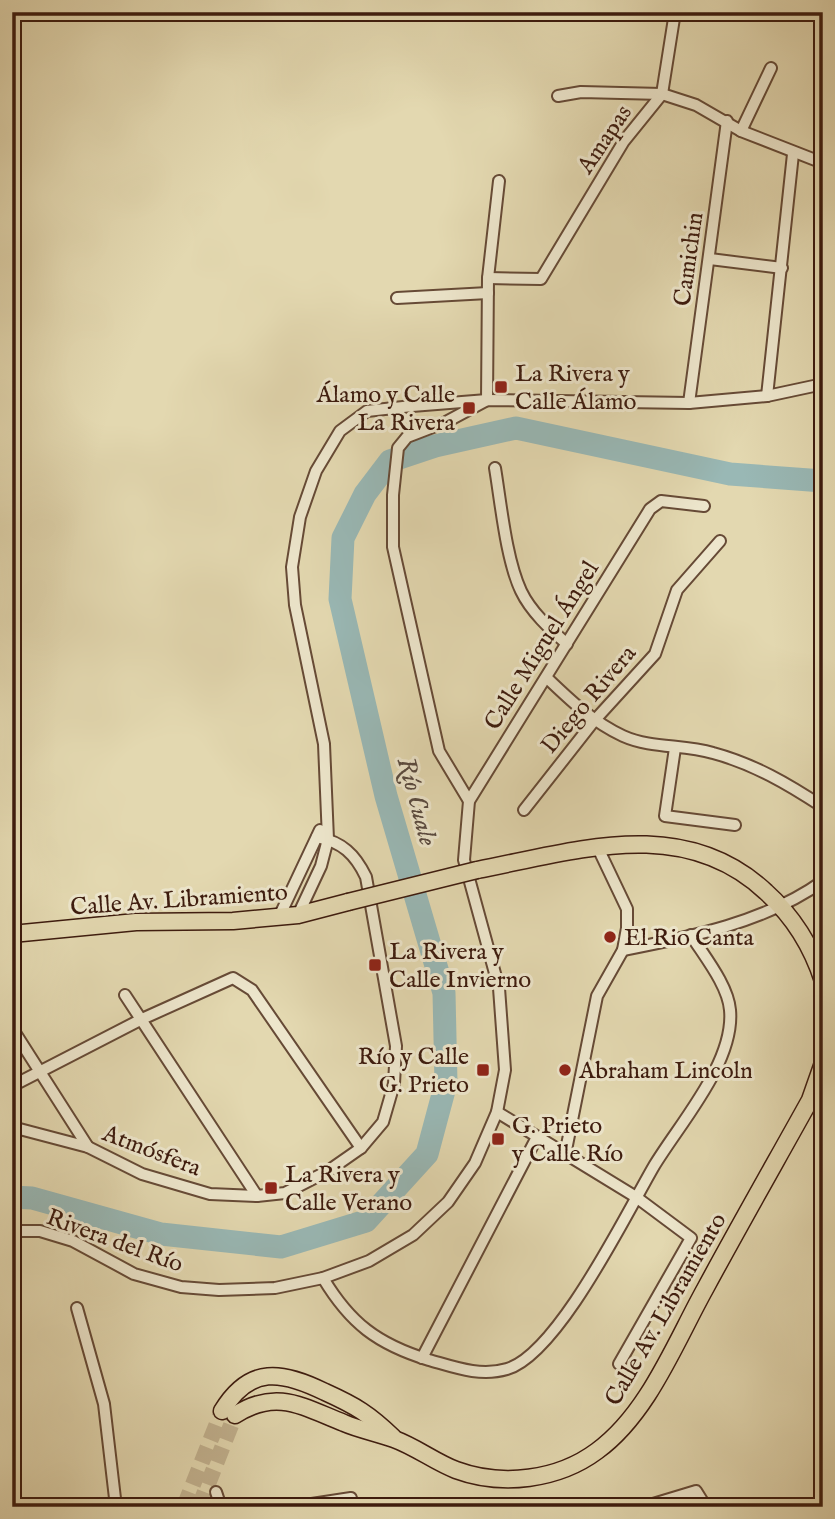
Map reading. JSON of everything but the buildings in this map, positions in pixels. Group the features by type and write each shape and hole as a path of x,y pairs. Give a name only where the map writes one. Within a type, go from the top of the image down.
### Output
{"main road":[{"name":"Calle Av. Libramiento","path":"12,934 136,922 233,921 298,915 477,870 597,846 647,843 704,852 744,871 782,907 803,937 823,981"},
{"name":"Calle Av. Libramiento","path":"395,1439 367,1411 294,1377 269,1375 249,1381 232,1395 228,1413 265,1401 289,1401 359,1429 395,1439 457,1471 508,1480 543,1476 575,1466 598,1451 626,1423 656,1377 810,1100 823,1063"}],"street":[{"name":"Amapas","path":"488,278 541,279 624,141 662,94 675,12"},
{"path":"741,131 771,68"},
{"path":"558,96 581,92 662,94 696,105 741,131 793,154 823,163"},
{"name":"Camichin","path":"690,403 727,121"},
{"path":"767,396 793,154"},
{"path":"487,400 488,278 499,181"},
{"path":"710,259 782,268"},
{"path":"397,298 488,293"},
{"path":"298,915 321,866 325,818 324,744 295,605 292,567 300,517 316,471 340,431 367,411 487,400 690,403 767,396 823,384"},
{"path":"469,801 439,751 393,547 393,495 398,447 407,437 446,422 487,400"},
{"path":"495,468 506,534 521,591 542,622 567,644"},
{"name":"Calle Miguel Ángel","path":"464,860 469,801 650,509 660,501 704,506"},
{"name":"Diego Rivera","path":"524,810 594,721 655,654 677,590 720,541"},
{"path":"547,678 594,721 626,737 675,748 710,752 775,775 823,807"},
{"path":"675,748 665,816 735,825"},
{"path":"279,917 322,838"},
{"name":"Atmósfera","path":"12,1127 88,1147 142,1174 210,1194 257,1196 285,1193 328,1171 360,1148 383,1122 394,1084 396,1046 366,877 358,860 344,847 322,838"},
{"path":"565,1155 597,996 623,950 627,909 597,846"},
{"name":"Rivera del Río","path":"12,1231 40,1231 73,1241 134,1274 181,1287 219,1290 275,1289 323,1278 369,1261 413,1235 448,1202 475,1163 497,1112 505,1070 499,988 464,860"},
{"path":"623,950 691,935 782,907 823,881"},
{"path":"323,1278 340,1306 361,1328 422,1358 471,1372 505,1370 527,1361 549,1339 709,1082 727,1042 730,1009 718,978 691,935"},
{"path":"12,1086 142,1019 233,978 252,990 360,1148"},
{"path":"125,995 257,1196"},
{"path":"12,1028 38,1073 88,1147"},
{"path":"497,1112 636,1197 691,1238 619,1364"},
{"path":"422,1358 537,1137"},
{"path":"77,1308 104,1404 116,1507"},
{"path":"643,1507 696,1491 706,1507"},
{"path":"216,1492 221,1507"},
{"path":"292,1507 351,1502"}],"waterway":[{"name":"Río Cuale","path":"12,1197 32,1198 161,1234 281,1247 366,1221 427,1154 446,1083 444,993 386,796 340,599 343,538 365,494 390,461 435,446 516,428 730,474 823,481"}],"tunnel":[{"path":"184,1507 222,1411"},
{"path":"199,1507 235,1415"}],"place":[{"name":"La Rivera y Calle Álamo","path":"501,387"},
{"name":"Álamo y Calle La Rivera","path":"469,408"},
{"name":"El Rio Canta","path":"610,937"},
{"name":"La Rivera y Calle Invierno","path":"375,965"},
{"name":"Río y Calle G. Prieto","path":"483,1070"},
{"name":"Abraham Lincoln","path":"565,1070"},
{"name":"G. Prieto y Calle Río","path":"498,1139"},
{"name":"La Rivera y Calle Verano","path":"271,1188"}]}
